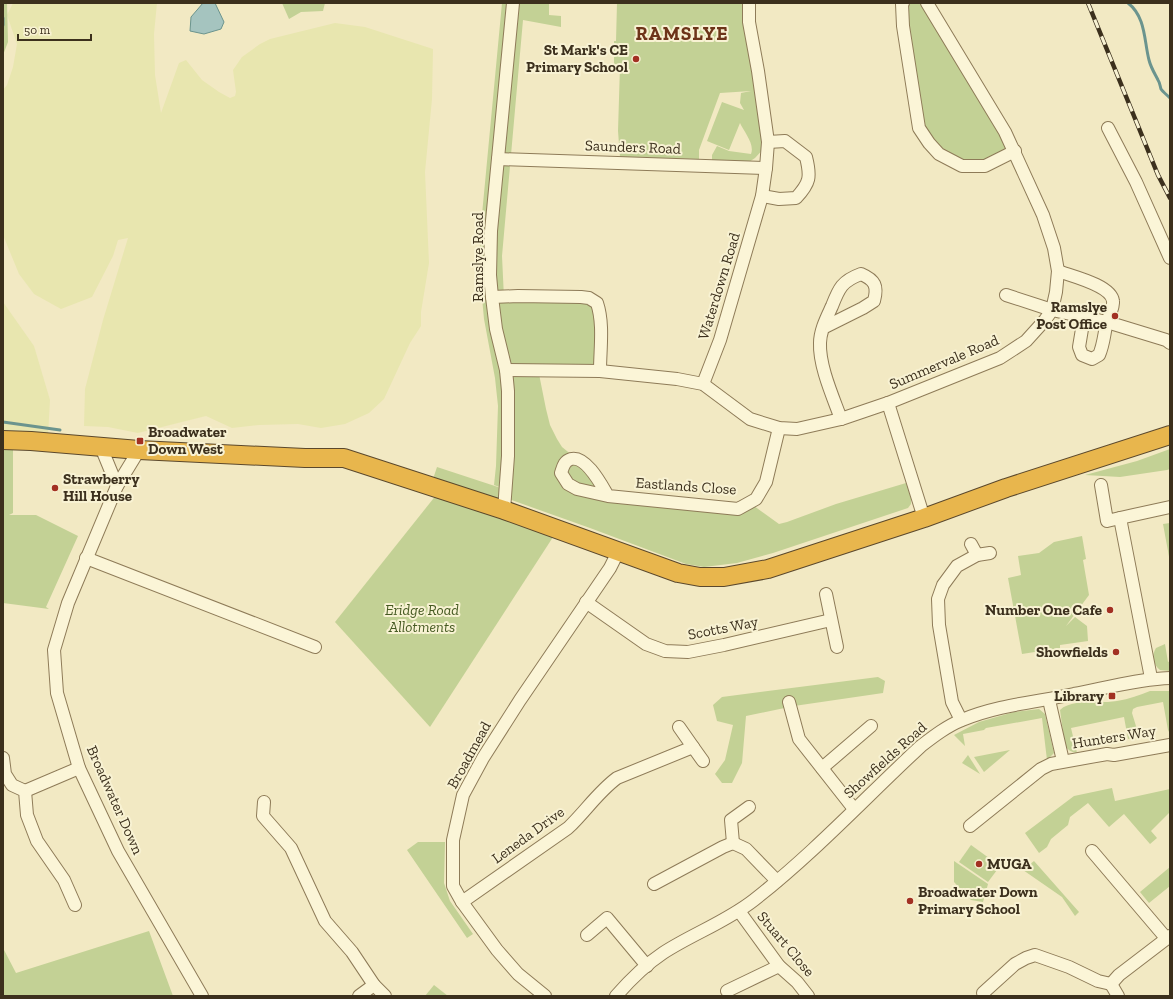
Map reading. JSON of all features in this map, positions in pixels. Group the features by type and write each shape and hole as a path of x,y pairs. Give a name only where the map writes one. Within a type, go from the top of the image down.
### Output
{"highway":[{"path":"3,440 139,450 305,458 344,458 504,510 678,573 700,577 724,577 768,569 924,518 1006,488 1170,435"}],"street":[{"name":"Ramslye Road","path":"504,510 508,456 508,391 506,370 496,329 490,275 491,231 513,3"},
{"name":"Waterdown Road","path":"703,384 720,340 762,196 766,168 768,142 758,71 749,22 749,3"},
{"path":"903,3 903,26 919,128 929,143 939,154 962,166 985,166 1015,151"},
{"name":"Summervale Road","path":"703,384 750,419 779,428 797,430 841,419 888,403 1000,358 1026,341 1052,310 1056,292 1058,271 1054,248 1043,215 1005,132 928,3"},
{"path":"1108,128 1131,184 1170,258"},
{"path":"762,196 779,199 796,198 805,188 810,173 806,157 785,141 768,142"},
{"name":"Saunders Road","path":"498,158 766,168"},
{"path":"1058,271 1103,287 1110,294 1113,301 1103,345 1099,355 1092,358 1082,354 1079,347 1084,317"},
{"path":"823,328 874,301 876,286 870,278 861,274 851,278 839,288 823,328 820,342 821,360 841,419"},
{"path":"1006,295 1052,310 1107,322 1169,340"},
{"path":"492,297 581,297 588,298 596,302 600,321 600,371"},
{"path":"506,370 600,371 677,379 703,384"},
{"name":"Summervale Road","path":"888,403 924,518"},
{"name":"Eastlands Close","path":"608,496 738,509 756,500 766,482 779,428"},
{"path":"101,447 117,486"},
{"name":"Broadwater Down","path":"139,450 117,486 68,603 54,650 57,693 80,768 118,851 202,996"},
{"path":"1101,485 1107,520 1170,507"},
{"path":"1120,518 1151,678"},
{"path":"971,544 977,555"},
{"name":"Broadmead","path":"545,996 518,974 497,950 462,902 453,886 453,840 462,795 483,758 610,568 618,552"},
{"path":"961,720 952,702 939,625 938,598 943,585 950,574 958,566 977,555 990,553"},
{"path":"86,558 315,647"},
{"path":"826,594 837,647"},
{"name":"Scotts Way","path":"586,602 646,644 665,651 688,652 831,620"},
{"name":"Showfields Road","path":"616,996 632,979 663,954 739,912 777,881 921,746 942,730 961,720 989,710 1049,700 1151,678 1170,678"},
{"name":"Hunters Way","path":"1049,700 1063,761"},
{"path":"789,702 799,739 854,808"},
{"path":"822,768 871,726"},
{"path":"679,727 702,761"},
{"name":"Hunters Way","path":"970,826 1041,769 1051,764 1170,745"},
{"name":"Leneda Drive","path":"462,902 568,828 579,818 606,786 616,778 692,747"},
{"path":"3,758 5,774 12,785 25,791 80,768"},
{"path":"25,791 27,815 38,841 64,880 75,905"},
{"path":"264,802 263,816 291,848 325,921 352,952 374,985 384,996"},
{"path":"733,843 731,820 749,807"},
{"path":"654,884 733,843 746,849 777,881"},
{"path":"1092,851 1168,937 1119,975 1111,984"},
{"name":"Stuart Close","path":"739,912 779,966 797,982 808,996"},
{"path":"587,935 607,918 647,966"},
{"path":"984,993 1015,964 1035,954 1070,967 1098,982 1111,984"},
{"path":"727,991 779,966"},
{"path":"1111,984 1118,996"},
{"path":"359,996 374,985"}],"shaded area":[{"path":"13,3 157,3 154,34 155,75 161,113 179,63 186,60 202,80 230,98 235,96 236,92 233,70 242,57 260,44 270,39 335,23 365,27 433,49 432,99 425,172 429,263 421,312 421,326 410,343 384,399 369,413 345,424 321,428 298,424 259,425 232,428 206,416 138,433 108,427 84,426 85,389 103,320 128,238 118,240 113,256 92,297 61,309 34,294 19,274 3,235 3,90 7,85 13,67 17,44 7,15"},
{"path":"3,302 34,346 50,400 48,436 3,434"}],"green space":[{"path":"3,3 7,3 8,42 3,55"},
{"path":"282,3 325,3 323,11 301,12 289,19"},
{"path":"502,3 549,3 549,15 561,16 561,27 523,20 502,256 504,298 594,304 599,369 538,369 550,425 562,447 578,460 608,498 754,506 779,524 836,504 906,483 911,495 911,504 908,508 773,553 737,563 704,567 686,564 503,497 505,489 494,485 498,406 495,378 484,319 479,265 481,225"},
{"path":"617,3 744,3 745,27 751,81 745,26 767,145 755,158 749,162 712,160 712,155 717,146 729,151 751,154 752,146 740,123 729,150 707,141 722,102 744,110 740,103 741,93 751,91 720,93 699,150 699,159 620,157 618,131 620,66 614,65"},
{"path":"902,3 927,3 1013,150 985,164 963,165 940,153 921,128"},
{"path":"1170,449 1170,469 1167,470 1120,477 1085,475 1137,461"},
{"path":"3,450 13,450 13,513 9,515 36,515 78,536 46,607 49,609 3,603"},
{"path":"437,467 504,489 501,505 432,482"},
{"name":"Eridge Road Allotments","path":"437,494 555,534 430,727 335,622"},
{"path":"1170,523 1170,562 1163,524"},
{"path":"1082,536 1086,559 1083,560 1089,595 1066,626 1075,617 1087,626 1088,641 1060,645 1060,648 1022,654 1008,578 1021,575 1018,556 1039,553 1054,542"},
{"path":"1165,644 1168,662 1170,661 1170,671 1160,670 1154,660 1156,648"},
{"path":"878,677 885,681 883,693 794,706 746,716 742,763 732,783 722,783 715,774 725,760 733,725 717,721 713,705 722,697"},
{"path":"1150,691 1170,691 1170,734 1163,702 1133,709 1132,713 1139,736 1128,739 1124,717 1071,728 1077,753 1071,751 1065,746 1060,710 1065,706 1087,702 1117,701"},
{"path":"1039,709 1045,714 1054,753 1047,760 1042,718 986,728 984,730 963,734 965,746 954,735 979,722 1014,712"},
{"path":"1010,750 984,772 974,757"},
{"path":"968,755 980,774 962,763"},
{"path":"1112,788 1115,801 1170,789 1170,812 1151,831 1157,838 1150,844 1124,814 1109,827 1088,803 1070,817 1068,825 1051,839 1047,847 1039,853 1025,833 1074,796"},
{"path":"418,842 445,842 444,883 450,901 473,934 467,938 407,850"},
{"name":"MUGA","path":"971,845 1000,866 988,882 959,862"},
{"path":"954,861 988,884 983,902 971,900 954,882"},
{"path":"1034,861 1079,912 1075,916 1062,897 1023,870"},
{"path":"1170,867 1170,886 1149,903 1140,892"},
{"path":"149,931 173,996 3,996 3,948 16,973"},
{"path":"434,985 448,996 425,996"}],"water":[{"path":"203,3 215,3 224,22 221,29 204,34 190,31 191,17"}],"waterway":[{"path":"1128,3 1134,9 1141,22 1147,53 1153,71 1161,89 1170,98"},
{"path":"3,18 3,25"},
{"path":"3,422 60,430"}],"railway":[{"path":"1088,3 1158,175 1170,198"}],"place":[{"name":"St Mark's CE Primary School","path":"636,59"},
{"name":"Ramslye Post Office","path":"1115,316"},
{"name":"Broadwater Down West","path":"140,441"},
{"name":"Strawberry Hill House","path":"55,488"},
{"name":"Number One Cafe","path":"1110,610"},
{"name":"Showfields","path":"1116,652"},
{"name":"Library","path":"1112,696"},
{"name":"MUGA","path":"979,864"},
{"name":"Broadwater Down Primary School","path":"910,901"}],"district":[{"name":"RAMSLYE","path":"682,33"}]}
